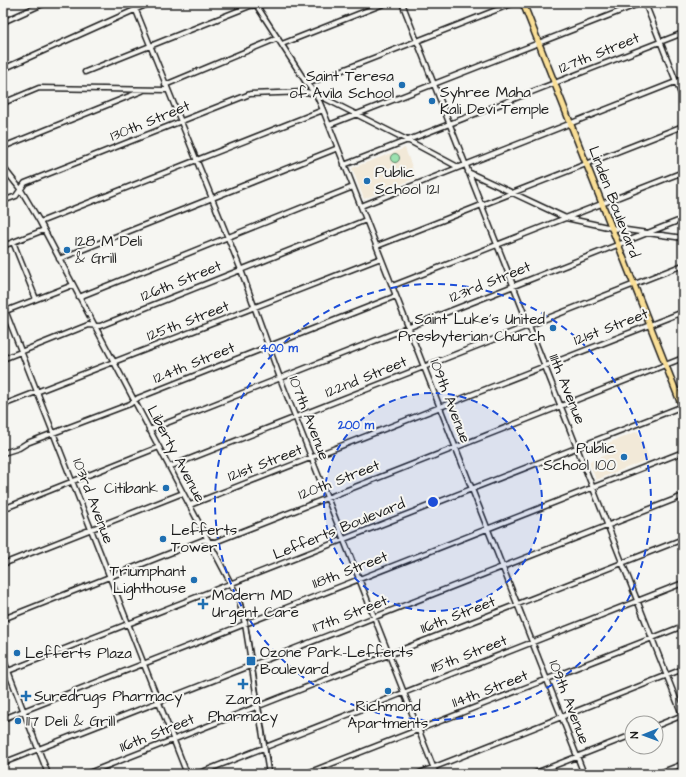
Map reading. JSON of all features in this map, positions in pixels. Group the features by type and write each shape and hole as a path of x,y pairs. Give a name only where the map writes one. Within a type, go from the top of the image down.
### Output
{"main road":[{"name":"Linden Boulevard","path":"523,3 683,407"}],"street":[{"path":"3,22 45,3"},
{"name":"107th Avenue","path":"132,3 241,270 270,346 280,378 436,774"},
{"path":"3,63 4,69 150,3"},
{"path":"86,72 250,6 268,3"},
{"path":"282,44 386,3"},
{"name":"111th Avenue","path":"402,3 683,715"},
{"path":"307,84 514,3"},
{"path":"329,125 641,3"},
{"path":"645,3 683,99"},
{"name":"109th Avenue","path":"256,4 307,84 316,94 323,110 584,774"},
{"name":"127th Street","path":"344,165 409,141 683,33"},
{"path":"165,85 278,38"},
{"path":"361,206 683,79"},
{"path":"3,103 39,88 167,90"},
{"path":"3,147 145,90"},
{"name":"130th Street","path":"3,201 16,196 24,183 250,94 306,92 316,94"},
{"path":"316,94 358,114 458,167"},
{"path":"40,222 323,110"},
{"path":"376,246 683,126"},
{"path":"59,259 338,148"},
{"name":"Liberty Avenue","path":"3,167 21,190 40,222 72,285 232,584 241,605 245,624 269,774"},
{"path":"468,172 566,218 612,228 683,238"},
{"path":"392,286 683,172"},
{"path":"79,297 353,187"},
{"name":"123rd Street","path":"149,430 683,219"},
{"name":"126th Street","path":"3,359 88,325 100,326 366,220"},
{"path":"3,246 44,230"},
{"path":"13,242 36,299"},
{"name":"125th Street","path":"3,405 381,258"},
{"name":"122nd Street","path":"169,467 683,265"},
{"path":"4,312 72,285"},
{"name":"124th Street","path":"3,453 54,434 396,296"},
{"name":"103rd Avenue","path":"3,305 4,312 22,352 187,774"},
{"name":"121st Street","path":"190,505 683,312"},
{"name":"120th Street","path":"3,619 203,540 216,542 683,358"},
{"name":"Lefferts Boulevard","path":"3,673 683,407"},
{"path":"3,509 159,447"},
{"name":"118th Street","path":"3,719 683,452"},
{"path":"3,564 183,493"},
{"name":"117th Street","path":"3,763 683,496"},
{"name":"116th Street","path":"86,774 683,539"},
{"name":"115th Street","path":"197,774 683,583"},
{"name":"114th Street","path":"305,774 683,626"},
{"path":"3,658 48,774"},
{"path":"417,774 683,669"},
{"path":"664,723 683,715"},
{"path":"533,774 624,738"},
{"path":"657,774 683,764"}],"shaded area":[{"path":"405,148 416,178 364,199 352,168"},
{"name":"Public School 100","path":"638,431 649,459 596,480 589,462 605,455 601,446"}],"green space":[{"path":"395,153 400,158 395,163 390,158"}],"railway":[{"path":"241,597 247,618 271,774"}],"place":[{"name":"Saint Teresa of Avila School","path":"402,85"},
{"name":"Syhree Maha Kali Devi Temple","path":"432,101"},
{"name":"Public School 121","path":"367,181"},
{"name":"128 M Deli & Grill","path":"67,250"},
{"name":"Saint Luke's United Presbyterian Church","path":"553,328"},
{"name":"Public School 100","path":"624,457"},
{"name":"Citibank","path":"166,488"},
{"name":"Lefferts Tower","path":"163,539"},
{"name":"Triumphant Lighthouse","path":"194,580"},
{"name":"Modern MD Urgent Care","path":"203,604"},
{"name":"Lefferts Plaza","path":"17,653"},
{"name":"Ozone Park–Lefferts Boulevard","path":"251,661"},
{"name":"Zara Pharmacy","path":"243,684"},
{"name":"Richmond Apartments","path":"388,691"},
{"name":"Suredrugs Pharmacy","path":"26,696"},
{"name":"117 Deli & Grill","path":"18,721"}]}
